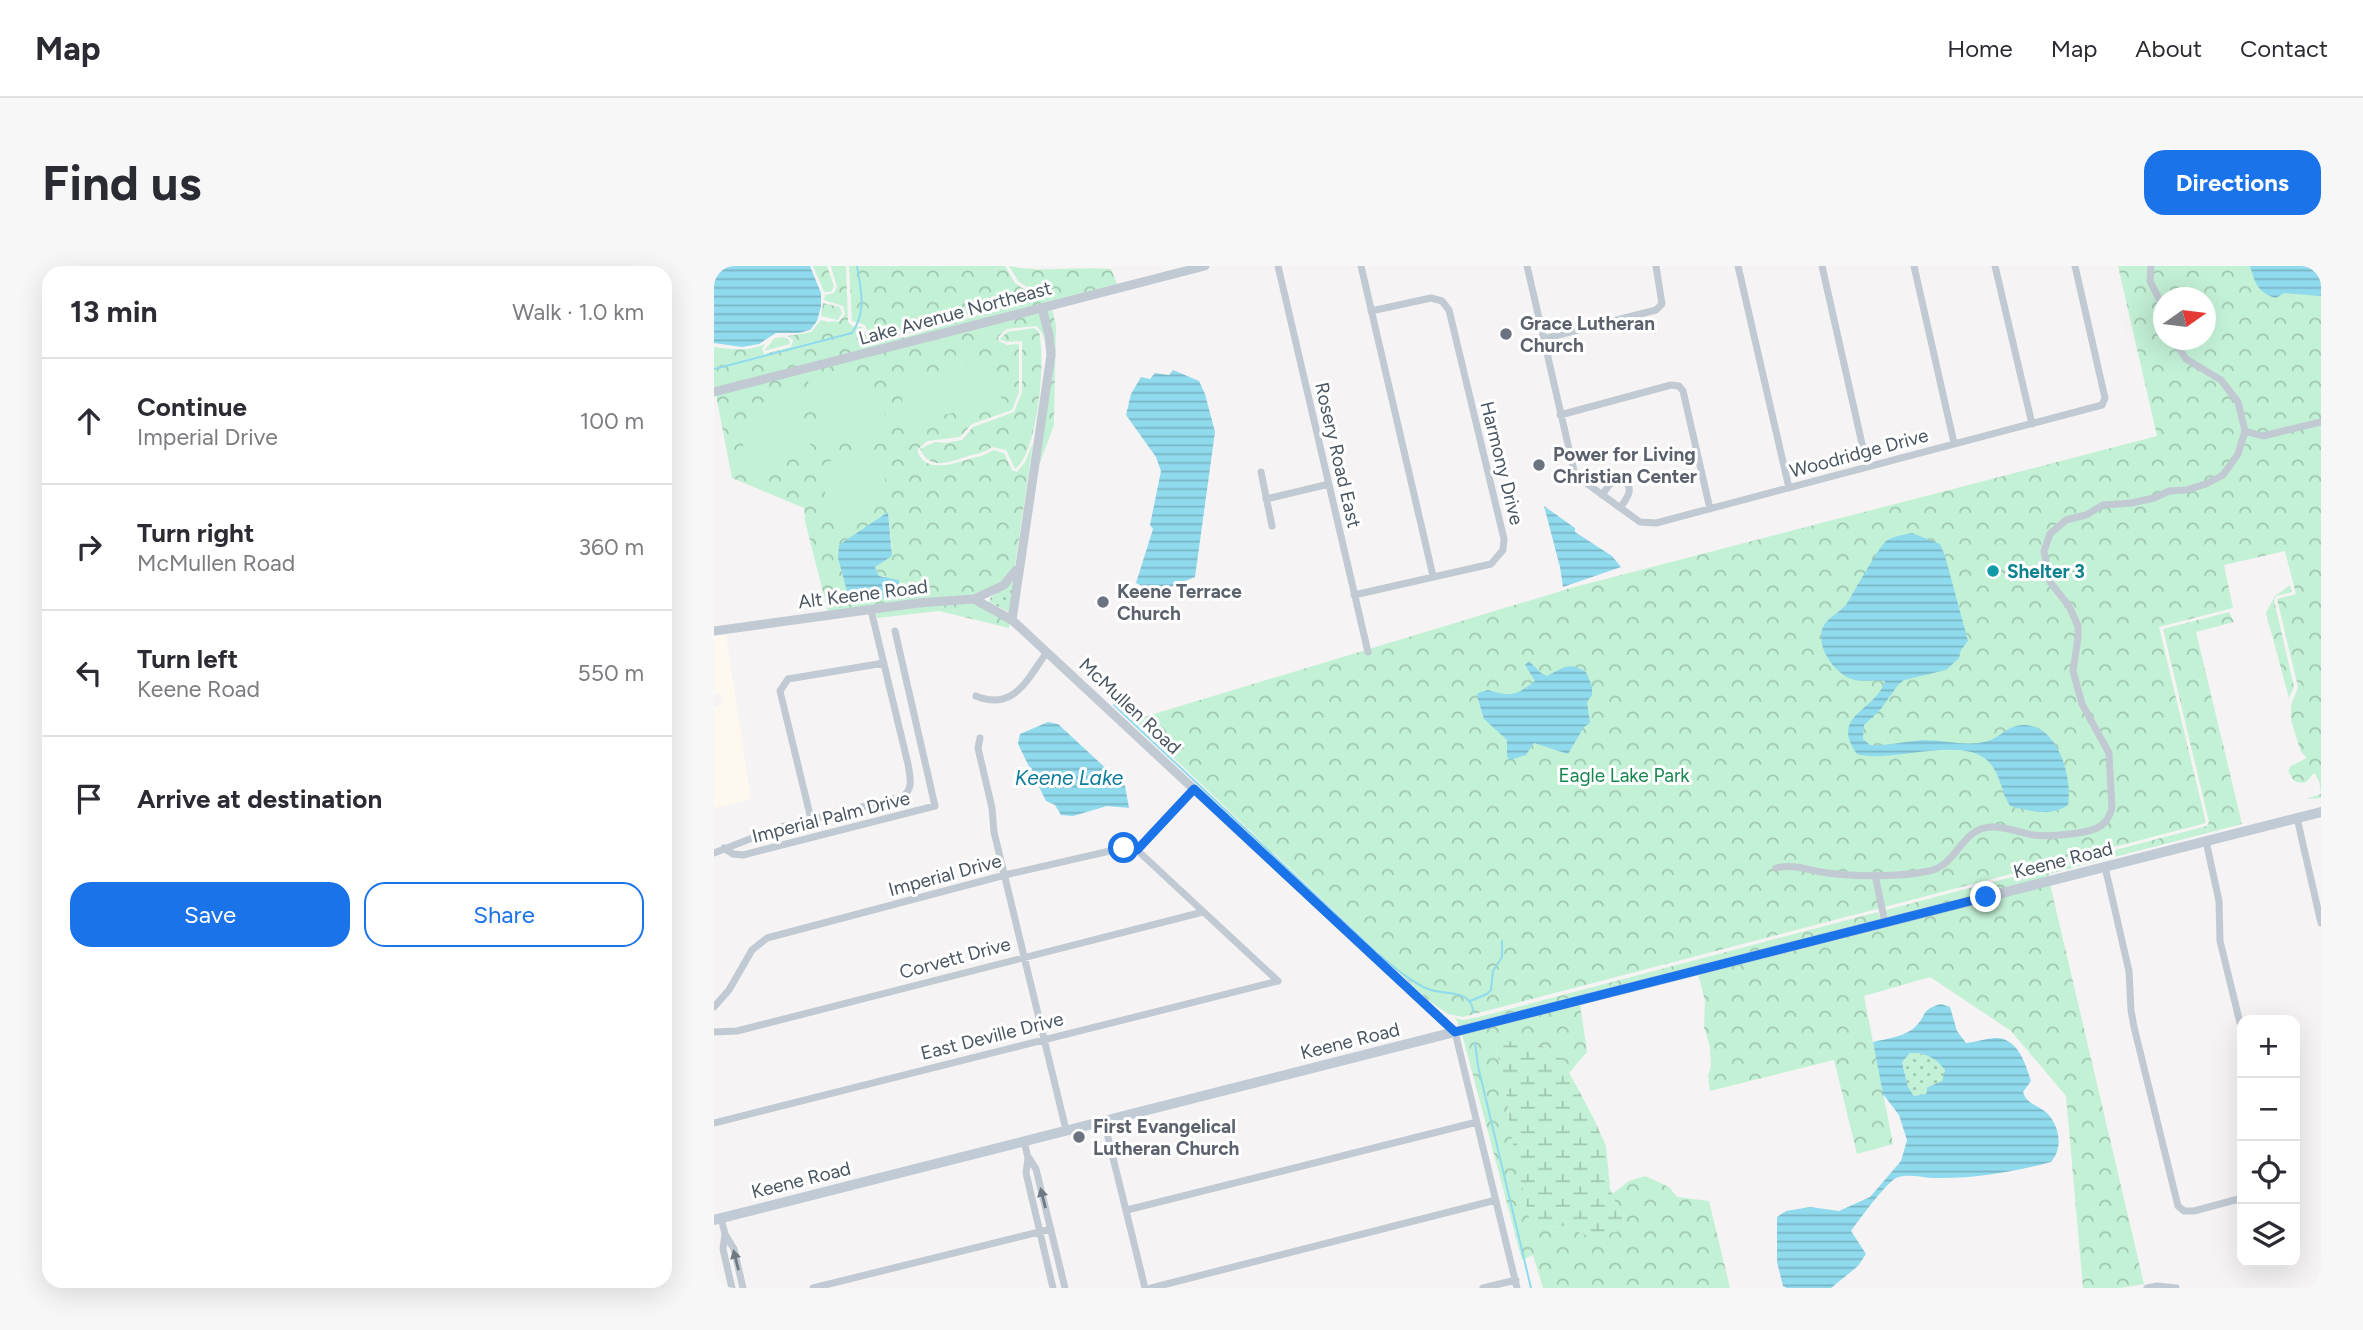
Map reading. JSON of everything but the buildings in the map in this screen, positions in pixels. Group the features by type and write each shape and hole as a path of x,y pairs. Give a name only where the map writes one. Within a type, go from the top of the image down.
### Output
{"main road":[{"name":"Keene Road","path":"718,1219 2321,812"}],"street":[{"name":"Lake Avenue Northeast","path":"714,392 1205,266"},
{"name":"Rosery Road East","path":"1278,266 1368,652"},
{"path":"1361,266 1433,576"},
{"name":"Woodridge Drive","path":"1528,266 1575,474 1640,522 1656,523 2102,405 2105,398 2075,266"},
{"path":"1543,339 1656,310 1662,304 1656,266"},
{"path":"1738,266 1789,488"},
{"path":"1822,266 1867,466"},
{"path":"1914,266 1954,443"},
{"path":"1995,266 2032,424"},
{"path":"2151,266 2150,281 2153,287"},
{"name":"Harmony Drive","path":"1354,596 1491,564 1503,550 1504,539 1449,310 1442,301 1432,298 1371,311"},
{"path":"974,599 1012,620 1051,355 1042,308"},
{"path":"1776,868 1786,865 1830,874 1875,875 1936,870 1950,862 1968,836 1982,828 1993,826 2044,835 2088,831 2104,823 2110,816 2112,808 2109,753 2081,704 2073,671 2078,626 2069,606 2050,582 2044,558 2046,542 2050,534 2066,520 2086,515 2103,505 2154,498 2169,491 2186,490 2214,480 2223,475 2238,454 2245,431 2238,402 2228,386 2186,359 2180,350"},
{"path":"1560,415 1671,385 1679,386 1683,391 1710,509"},
{"path":"2245,431 2263,436 2321,422"},
{"path":"1261,472 1272,526"},
{"path":"1602,495 1616,479 1625,480 1630,493 1620,508"},
{"path":"1266,499 1329,484"},
{"path":"974,599 1004,585 1019,565"},
{"name":"Alt Keene Road","path":"714,631 974,599"},
{"path":"714,853 769,831 902,797 908,793 911,785 908,764 871,610"},
{"name":"McMullen Road","path":"1012,620 1455,1032"},
{"name":"Imperial Palm Drive","path":"724,848 733,854 743,855 935,806 895,631"},
{"path":"976,696 987,701 996,701 1014,695 1047,652"},
{"path":"811,819 780,691 788,679 884,663"},
{"path":"980,738 978,748 992,808 994,832 1066,1130"},
{"path":"1194,789 1137,850 1203,912"},
{"path":"2297,818 2321,923"},
{"path":"2206,841 2217,888 2220,941 2238,1015"},
{"name":"Imperial Drive","path":"714,1007 729,990 752,950 766,938 1005,875 1124,848 1137,850"},
{"path":"2105,867 2129,971 2134,1027 2178,1206 2184,1211 2194,1211 2237,1199"},
{"path":"1875,875 1885,923"},
{"name":"Corvett Drive","path":"714,1032 737,1031 1203,912"},
{"name":"East Deville Drive","path":"714,1123 1278,981 1203,912"},
{"path":"1455,1032 1516,1284 1483,1288"},
{"path":"1104,1121 1145,1288"},
{"path":"1126,1210 1477,1122"},
{"path":"1024,1141 1028,1158 1026,1173 1053,1288"},
{"path":"1028,1158 1036,1169 1065,1288"},
{"path":"1151,1288 1496,1200"},
{"path":"718,1219 734,1250 743,1288"},
{"path":"813,1288 827,1287 1051,1228"},
{"path":"725,1234 723,1249 732,1288"},
{"path":"2147,1288 2175,1288"}],"shaded area":[{"path":"726,635 751,799 714,808 714,708 721,705 723,700 720,694 714,693 714,636"}],"green space":[{"path":"813,266 827,266 834,286 831,292 824,292"},
{"path":"831,266 846,266 848,322 852,326 862,327 868,340 873,342 906,337 975,316 1008,301 1018,301 1027,292 1027,287 1018,281 1009,266 1035,269 1111,269 1117,284 714,388 714,347 746,349 765,344 762,349 764,354 791,347 793,340 788,336 811,332 821,320 840,321 845,314 843,306 824,300 825,295 834,293 837,287"},
{"path":"849,266 1005,266 1015,283 1025,290 1015,299 1000,301 937,325 896,336 871,339 865,325 852,321"},
{"name":"Eagle Lake Park","path":"2118,266 2321,266 2321,794 2319,781 2314,773 2302,783 2294,781 2288,771 2291,766 2307,758 2301,752 2291,720 2291,705 2298,687 2277,599 2296,594 2285,551 2224,565 2233,608 2159,627 2206,823 1463,1017 1448,1014 1429,1001 1274,853 1269,852 1261,841 1134,720 1571,588 2157,436"},
{"path":"823,303 840,307 842,313 838,320 821,316"},
{"path":"1052,309 1056,326 1054,425 1036,473 1053,369 1046,311"},
{"path":"1039,313 1046,347 1036,326 1007,329 998,337 999,341 1007,345 1019,344 1019,392 1012,410 972,424 960,437 927,441 917,450 926,462 938,466 980,456 993,450 1004,453 1012,470 1017,472 1025,462 1033,443 1015,565 1002,582 973,596 828,612 804,508 732,478 714,395","holes":["888,512 892,549 875,567 879,576 885,576 868,601 859,596 876,521"]},
{"path":"1034,328 1039,332 1041,345 1041,383 1035,426 1023,460 1015,469 1006,450 992,447 945,463 934,462 924,456 920,449 935,442 962,440 973,427 1014,412 1022,392 1022,341 1007,342 1000,339 1007,332"},
{"path":"784,337 790,344 764,351 775,338"},
{"path":"994,359 1002,402 907,423 898,380"},
{"path":"839,377 859,385 873,396 883,410 891,430 829,446 823,440 808,381"},
{"path":"795,388 811,447 807,454 746,471 743,443 751,418 768,399"},
{"path":"883,448 886,477 878,500 862,518 835,529 819,469 826,462"},
{"path":"1014,581 1009,612 989,602 991,597"},
{"path":"2290,585 2292,592 2276,596 2274,600 2294,687 2289,698 2266,613 2275,596"},
{"path":"973,603 1008,621 1009,628 939,611 877,618 876,613 919,606"},
{"path":"2229,612 2234,622 2196,632 2242,824 2049,874 2049,878 1888,919 1886,910 2207,826 2209,822 2163,629"},
{"path":"2050,884 2144,1284 2120,1288 2083,1288 2066,1096 2011,1031 1930,977 1864,996 1893,1144 1857,1154 1834,1060 1710,1091 1710,1047 1704,1027 1705,1001 1698,974"},
{"path":"1878,912 1881,921 1460,1027 1455,1018 1463,1020 1479,1017"},
{"path":"1580,1004 1587,1052 1569,1073 1558,1052 1533,1043 1496,1048 1508,1103 1509,1126 1549,1227 1564,1226 1586,1235 1624,1223 1612,1194 1629,1181 1645,1176 1669,1187 1677,1197 1709,1201 1730,1288 1543,1288 1533,1255 1522,1260 1462,1034"},
{"path":"1502,1041 1533,1043 1558,1052 1606,1146 1610,1188 1624,1223 1616,1232 1586,1235 1564,1226 1549,1227 1530,1222 1509,1126 1508,1103 1496,1048"},
{"path":"1910,1053 1930,1057 1945,1070 1942,1081 1928,1087 1927,1094 1914,1096 1908,1087 1902,1061"}],"water":[{"path":"714,266 810,266 821,293 817,321 810,330 776,333 759,344 742,347 714,343"},
{"path":"2250,266 2321,266 2321,296 2284,293 2276,298 2270,296 2258,286"},
{"path":"1173,370 1199,381 1215,432 1195,577 1156,593 1136,583 1153,529 1150,525 1161,471 1156,457 1126,415 1131,394 1141,377 1150,379 1155,373 1169,375"},
{"path":"1544,506 1575,528 1575,532 1612,556 1621,567 1563,587"},
{"path":"888,512 892,556 875,567 879,576 899,580 900,595 868,601 847,591 838,558 839,545"},
{"path":"1912,533 1940,544 1968,641 1959,658 1946,670 1904,680 1898,685 1880,710 1864,725 1863,739 1870,745 1924,740 1978,743 1990,740 2016,726 2030,726 2042,730 2059,751 2068,779 2068,805 2061,809 2047,812 2010,806 1996,772 1989,762 1977,754 1962,750 1945,750 1888,756 1857,754 1850,741 1848,730 1851,722 1880,691 1885,681 1856,680 1845,676 1828,658 1821,634 1823,627 1846,604 1886,541"},
{"path":"1529,661 1547,676 1570,666 1580,669 1586,672 1592,686 1592,695 1587,702 1590,723 1584,727 1568,754 1534,743 1526,755 1510,760 1507,756 1507,740 1484,719 1478,693 1488,690 1513,694 1523,690 1535,681 1525,665"},
{"name":"Keene Lake","path":"1048,722 1058,724 1125,786 1129,808 1107,806 1073,816 1061,815 1055,805 1046,801 1018,744 1020,734"},
{"path":"1941,1004 1950,1007 1957,1031 1966,1043 1994,1038 2015,1046 2031,1081 2023,1092 2025,1096 2048,1114 2055,1125 2058,1144 2055,1156 2051,1162 1993,1174 1949,1178 1896,1178 1851,1231 1866,1254 1858,1266 1831,1288 1783,1286 1777,1262 1777,1217 1786,1211 1810,1207 1839,1211 1870,1197 1901,1161 1907,1140 1899,1115 1883,1094 1873,1042 1907,1032 1934,1006","holes":["1910,1053 1930,1057 1945,1070 1942,1081 1928,1087 1926,1094 1914,1096 1908,1087 1902,1062"]}],"waterway":[{"path":"714,369 852,333 861,309 857,266"},
{"path":"1114,705 1377,953 1421,986 1466,998 1473,1012"},
{"path":"1470,1001 1491,990 1493,971 1502,957 1502,941"},
{"path":"1475,1043 1478,1066 1531,1288"}],"place":[{"name":"Grace Lutheran Church","path":"1506,334"},
{"name":"Power for Living Christian Center","path":"1539,465"},
{"name":"Shelter 3","path":"1993,571"},
{"name":"Keene Terrace Church","path":"1103,602"},
{"name":"First Evangelical Lutheran Church","path":"1079,1137"}],"route":[{"path":"1124,848 1137,850 1194,789 1455,1032 1986,897"}]}
